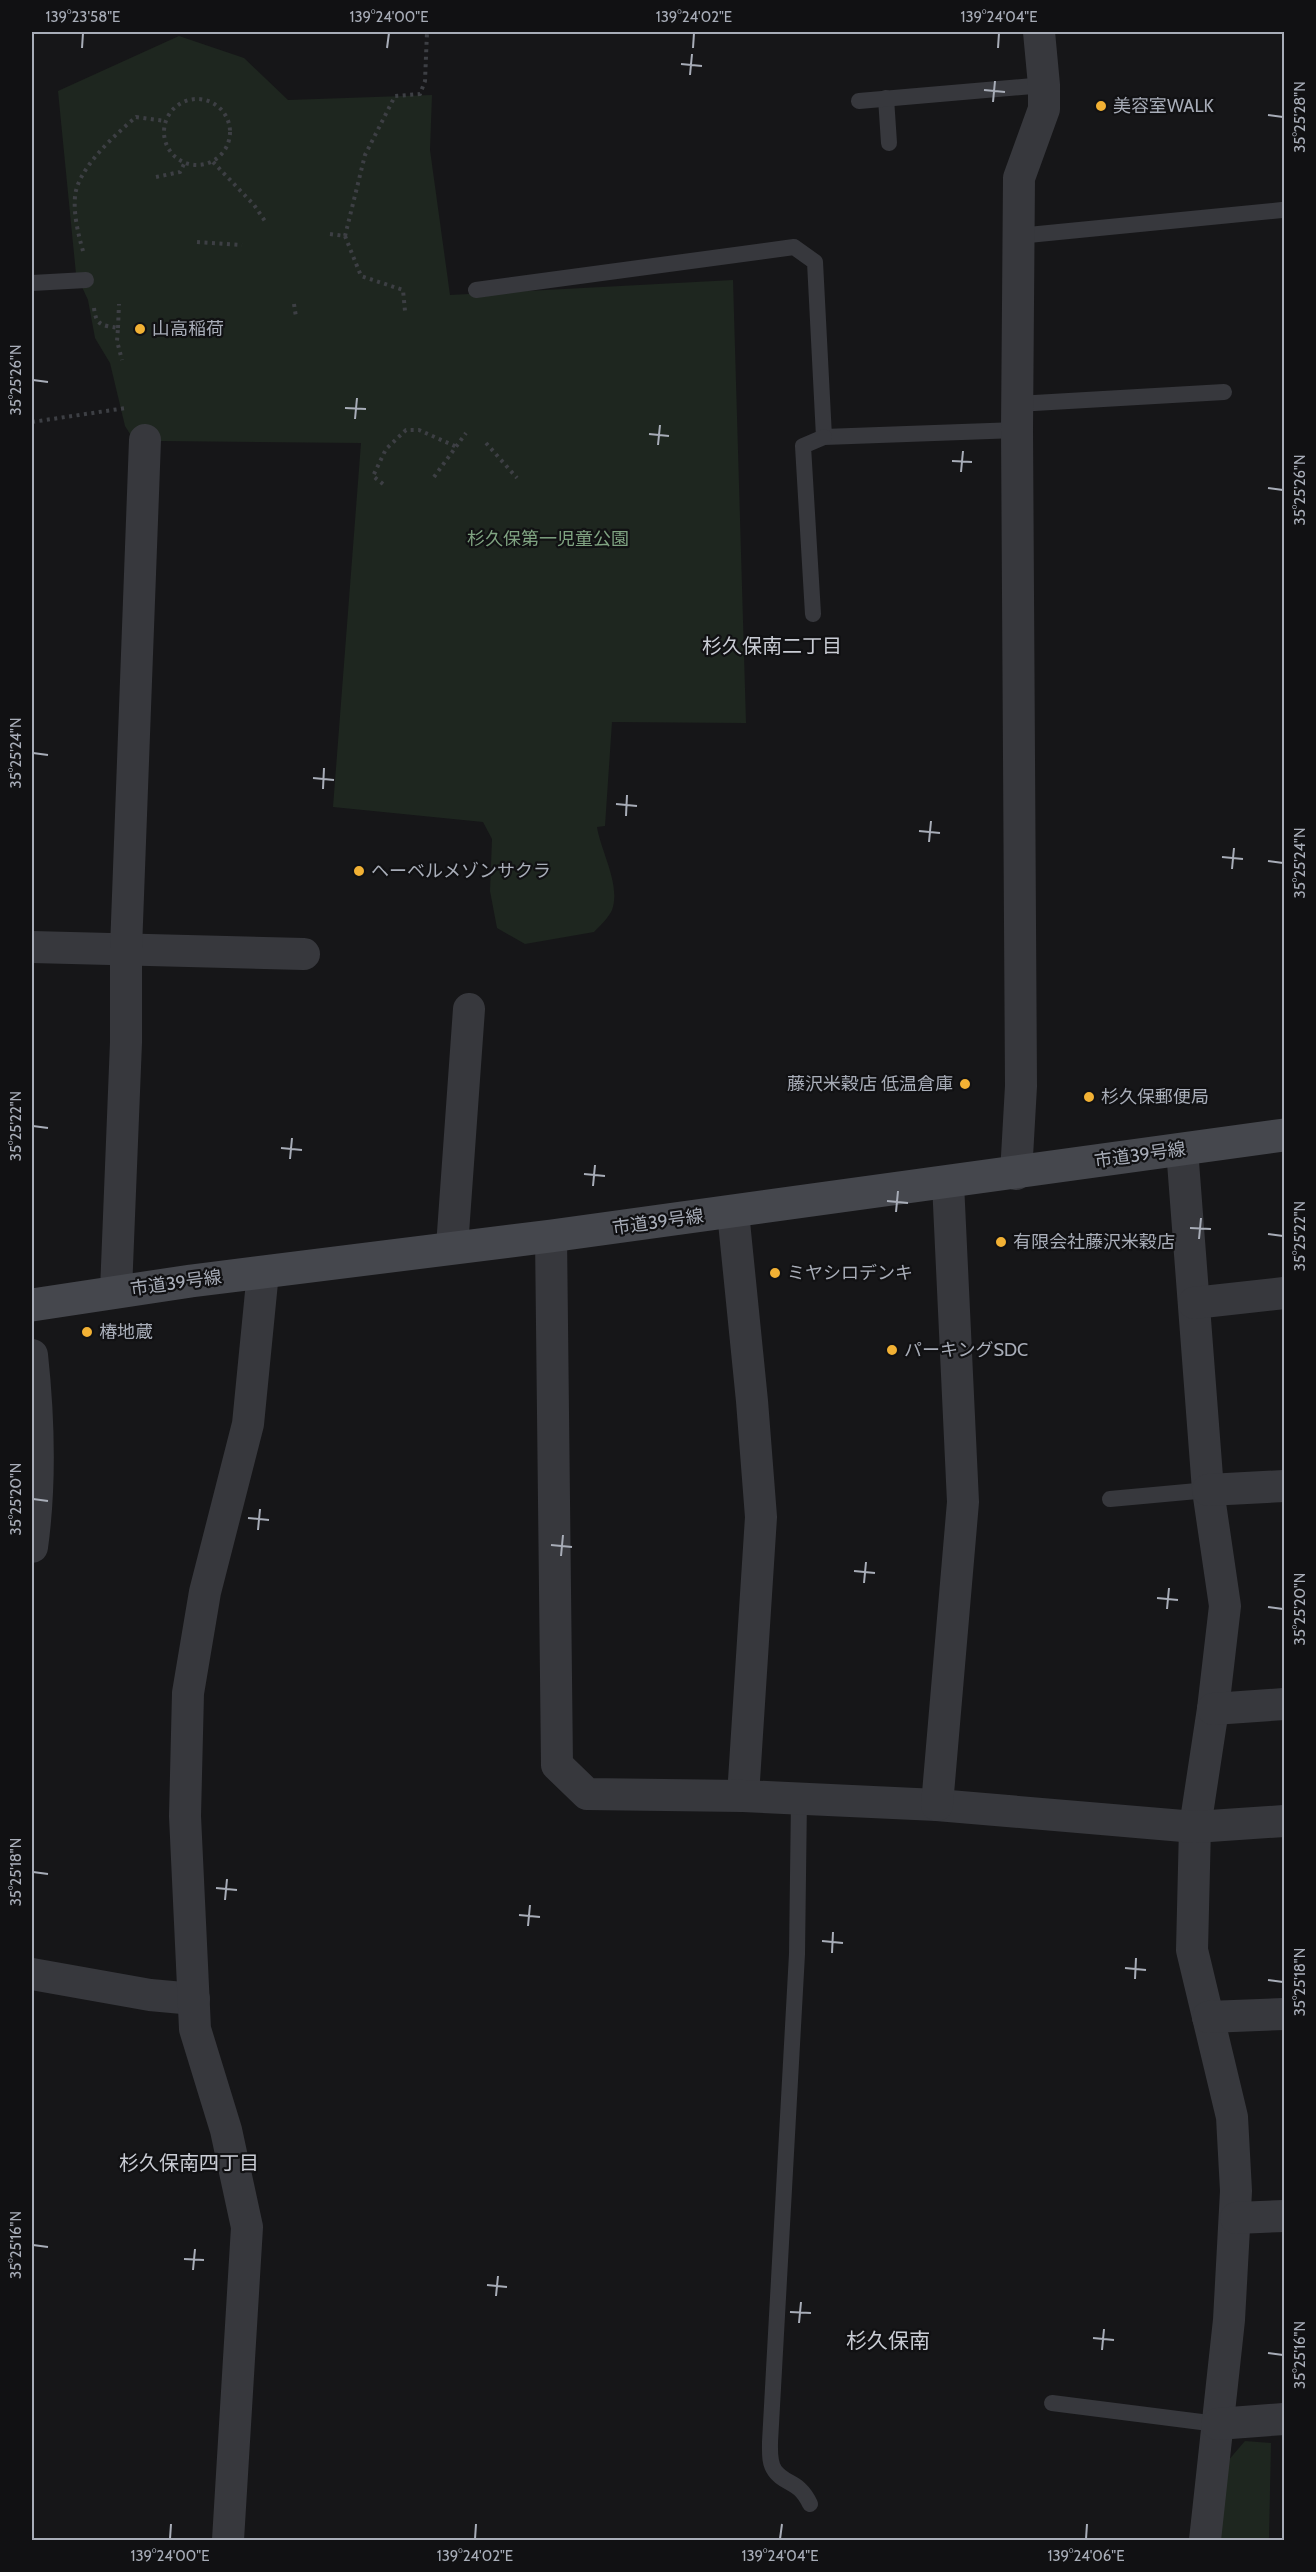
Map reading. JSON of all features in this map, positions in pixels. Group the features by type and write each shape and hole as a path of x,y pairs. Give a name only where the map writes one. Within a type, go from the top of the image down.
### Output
{"street":[{"path":"1016,1174 1021,1086 1017,417 1019,178 1044,109 1044,85 1038,32"},
{"path":"116,1291 145,440"},
{"path":"32,947 304,954"},
{"path":"452,1247 469,1009"},
{"name":"市道39号線","path":"32,1305 116,1291 1016,1174 1284,1135"},
{"path":"1182,1149 1208,1490 1225,1606 1213,1710 1195,1827 1192,1950 1232,2117 1236,2218 1229,2320 1206,2541"},
{"path":"937,1805 963,1502 948,1183"},
{"path":"733,1212 761,1517 744,1796"},
{"path":"551,1236 557,1765 587,1794 744,1796 937,1805 1195,1827 1284,1821"},
{"path":"228,2541 247,2227 226,2130 195,2029 185,1816 188,1693 205,1592 248,1424 263,1272"},
{"path":"1194,1303 1284,1293"},
{"path":"32,1355 38,1415 39,1473 32,1547"},
{"path":"1208,1490 1284,1486"},
{"path":"1213,1710 1284,1704"},
{"path":"32,1974 150,1995 194,1999"},
{"path":"1208,2017 1284,2014"},
{"path":"1236,2218 1284,2216"},
{"path":"1217,2424 1284,2419"}],"lane":[{"path":"859,100 1044,85"},
{"path":"886,98 889,143"},
{"path":"1018,236 1282,210"},
{"path":"476,290 794,247 815,262 824,436"},
{"path":"32,282 86,280"},
{"path":"813,614 803,446 824,436 1017,417 1224,392"},
{"path":"1110,1499 1208,1490"},
{"path":"799,1798 797,1942 770,2442 771,2460 776,2472 804,2492 810,2504"},
{"path":"1052,2403 1217,2424"}],"path":[{"path":"405,311 403,290 362,276 345,236 365,155 395,96 420,94 425,81 427,32"},
{"path":"206,99 219,106 228,119 230,137 225,152 213,162 191,166 184,164 168,150 163,136 165,121 173,108 183,100 206,99"},
{"path":"84,255 76,227 77,188 92,163 108,140 136,117 165,121"},
{"path":"213,162 254,205 267,224"},
{"path":"156,177 180,172 184,164"},
{"path":"330,234 345,236"},
{"path":"197,242 242,245"},
{"path":"93,302 95,318 100,324 118,328"},
{"path":"119,304 117,341 122,360"},
{"path":"294,304 296,317"},
{"path":"32,422 127,408"},
{"path":"383,484 373,476 386,449 406,430 419,430 457,447"},
{"path":"434,477 466,434"},
{"path":"486,443 517,478"}],"green space":[{"name":"杉久保第一児童公園","path":"179,36 244,58 288,100 432,95 430,150 450,295 733,280 746,723 612,722 605,826 597,827 612,879 614,900 611,913 594,932 525,944 497,928 490,891 492,839 483,822 333,807 361,443 161,441 132,437 125,426 110,363 95,338 88,300 76,274 58,91"},
{"path":"1245,2441 1271,2443 1269,2537 1268,2540 1220,2540 1227,2462"}],"place":[{"name":"美容室WALK","path":"1101,106"},
{"name":"山高稲荷","path":"140,329"},
{"name":"ヘーベルメゾンサクラ","path":"359,871"},
{"name":"藤沢米穀店 低温倉庫","path":"965,1084"},
{"name":"杉久保郵便局","path":"1089,1097"},
{"name":"有限会社藤沢米穀店","path":"1001,1242"},
{"name":"ミヤシロデンキ","path":"775,1273"},
{"name":"椿地蔵","path":"87,1332"},
{"name":"パーキングSDC","path":"892,1350"}],"district":[{"name":"杉久保南二丁目","path":"772,646"},
{"name":"杉久保南四丁目","path":"189,2163"},
{"name":"杉久保南","path":"888,2341"}]}
